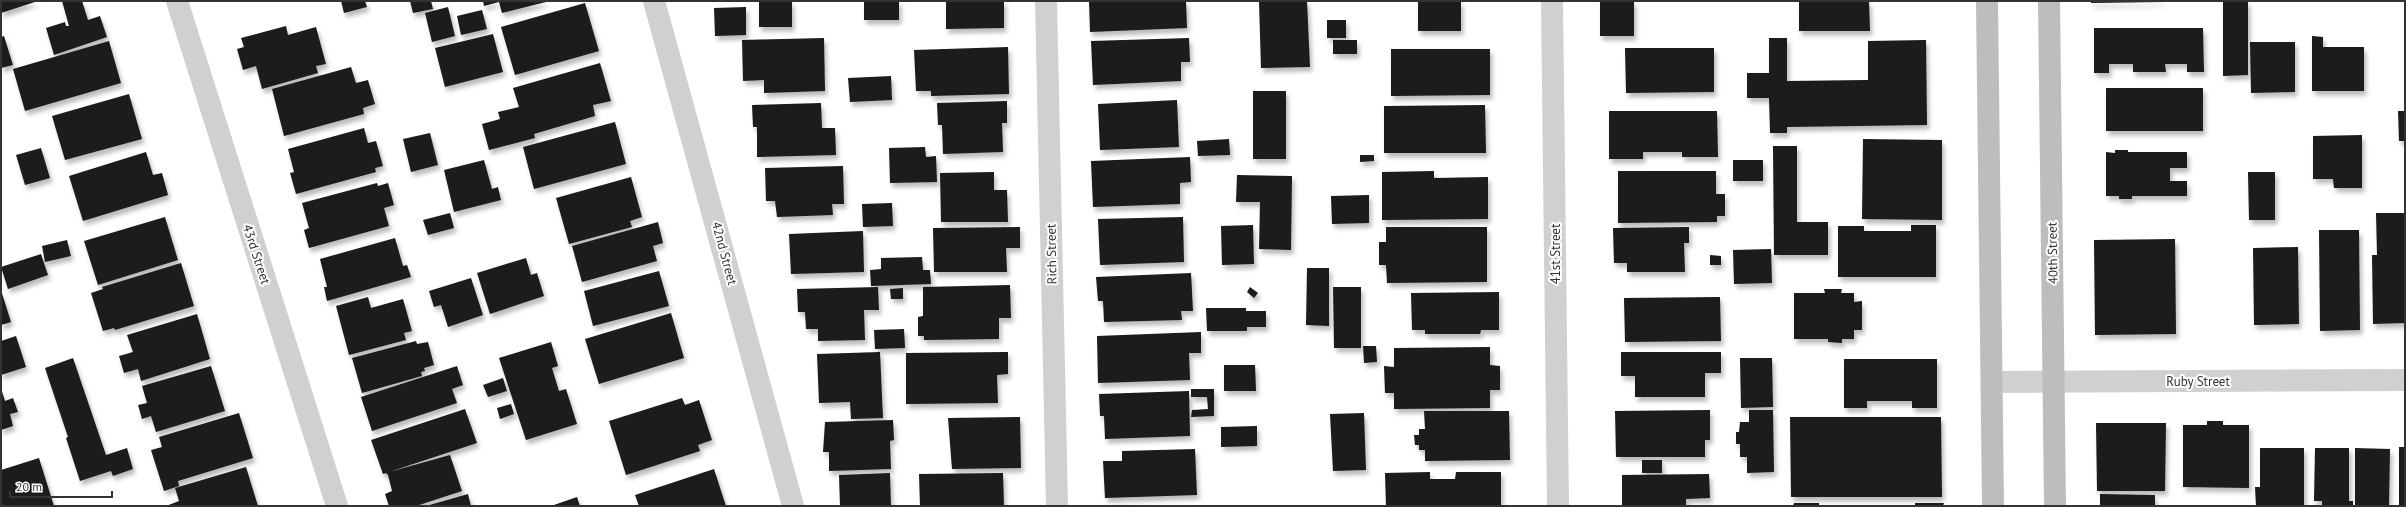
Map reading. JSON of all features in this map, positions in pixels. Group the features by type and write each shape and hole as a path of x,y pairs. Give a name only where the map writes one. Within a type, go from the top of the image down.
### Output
{"main road":[{"path":"1987,1 1993,506"},
{"name":"40th Street","path":"2049,1 2055,506"}],"street":[{"name":"43rd Street","path":"177,1 337,506"},
{"name":"42nd Street","path":"654,1 793,506"},
{"name":"Rich Street","path":"1046,1 1057,506"},
{"name":"41st Street","path":"1552,1 1558,506"},
{"name":"Ruby Street","path":"1992,382 2405,380"}],"building":[{"path":"1,1 38,1 1,13"},
{"path":"62,1 82,1 88,20 100,16 107,37 54,55 46,28 65,22 66,26 69,26"},
{"path":"341,1 365,1 367,7 344,13"},
{"path":"410,1 431,1 433,9 413,13"},
{"path":"483,1 546,2 502,13 499,2 484,6"},
{"path":"759,1 792,1 792,27 759,27"},
{"path":"899,1 899,20 864,20 864,2"},
{"path":"946,1 1004,1 1004,28 946,29"},
{"path":"1089,1 1186,1 1187,28 1090,32"},
{"path":"1259,1 1307,1 1310,67 1261,68"},
{"path":"1418,1 1461,1 1461,31 1418,31"},
{"path":"1600,1 1634,1 1634,36 1600,36"},
{"path":"1799,1 1869,1 1870,31 1799,31"},
{"path":"2091,1 2163,1 2163,2 2091,3"},
{"path":"2223,1 2248,1 2248,75 2223,76"},
{"path":"585,3 599,51 515,75 501,27"},
{"path":"448,7 455,36 432,42 425,13"},
{"path":"746,7 746,35 715,36 714,8"},
{"path":"482,10 487,29 461,35 457,16"},
{"path":"1327,20 1346,20 1346,38 1327,38"},
{"path":"286,26 288,35 316,27 326,64 316,66 318,73 262,89 256,66 243,70 237,49 244,47 241,38"},
{"path":"2094,28 2203,28 2204,72 2187,72 2187,64 2165,64 2166,72 2133,72 2133,64 2109,64 2109,73 2094,73"},
{"path":"493,34 503,72 445,87 435,48"},
{"path":"4,36 13,65 1,68 1,37"},
{"path":"2312,36 2323,37 2323,47 2364,47 2364,91 2312,91"},
{"path":"824,38 825,91 764,93 764,80 743,81 742,40"},
{"path":"1189,38 1190,62 1181,62 1181,81 1093,85 1091,41"},
{"path":"1769,38 1787,38 1787,81 1868,80 1868,41 1926,40 1927,125 1787,127 1787,133 1770,133 1769,98 1747,98 1747,73 1769,73"},
{"path":"1333,40 1357,40 1357,54 1333,54"},
{"path":"109,41 121,83 25,111 13,69"},
{"path":"2250,42 2295,42 2295,92 2251,93"},
{"path":"1008,47 1009,94 931,96 931,91 916,91 914,50"},
{"path":"1625,48 1714,48 1714,92 1626,93"},
{"path":"1391,49 1490,49 1490,95 1391,96"},
{"path":"600,63 611,101 593,105 595,116 534,134 535,138 489,150 482,124 500,119 498,112 519,107 513,88"},
{"path":"351,67 356,83 368,80 375,104 363,108 364,114 284,136 272,89"},
{"path":"891,76 892,100 850,102 848,78"},
{"path":"2106,88 2203,88 2203,131 2106,131"},
{"path":"1253,91 1286,91 1286,159 1253,159"},
{"path":"129,94 142,139 65,160 52,116"},
{"path":"1177,100 1179,147 1100,150 1098,104"},
{"path":"1007,101 1007,123 1002,123 1003,152 943,154 942,125 938,125 937,103"},
{"path":"821,103 822,128 835,128 836,155 757,157 757,127 753,127 752,105"},
{"path":"1485,105 1486,153 1384,153 1384,106"},
{"path":"1609,111 1717,111 1718,157 1682,157 1682,152 1643,152 1643,159 1609,159"},
{"path":"2398,111 2405,111 2405,141 2399,141"},
{"path":"615,122 626,164 534,189 523,147"},
{"path":"364,128 368,143 376,141 383,166 375,168 376,172 296,194 290,173 294,172 288,149"},
{"path":"430,133 438,165 411,172 403,139"},
{"path":"2362,135 2362,188 2334,188 2333,179 2313,179 2313,136"},
{"path":"1229,139 1230,155 1198,156 1197,141"},
{"path":"1863,139 1942,140 1942,220 1862,219"},
{"path":"1773,146 1797,146 1797,222 1828,222 1828,255 1774,255"},
{"path":"925,147 926,157 936,156 937,182 890,183 889,148"},
{"path":"41,148 50,178 25,185 16,155"},
{"path":"2115,150 2128,150 2128,152 2187,152 2187,168 2170,168 2170,181 2187,181 2187,196 2132,196 2132,199 2119,199 2119,196 2106,196 2106,152 2115,153"},
{"path":"146,152 153,175 162,173 168,195 83,221 69,176"},
{"path":"1360,155 1374,155 1374,161 1360,162"},
{"path":"1190,157 1191,182 1180,183 1180,204 1093,207 1091,161"},
{"path":"484,160 492,189 498,187 501,200 454,212 444,170"},
{"path":"1733,160 1763,160 1763,181 1733,181"},
{"path":"843,166 844,204 832,204 833,215 777,217 775,201 766,201 765,168"},
{"path":"1434,171 1434,178 1488,177 1488,219 1382,220 1382,172"},
{"path":"1618,171 1716,171 1716,194 1725,194 1725,216 1717,216 1717,222 1618,223"},
{"path":"994,172 994,190 1007,190 1008,222 941,222 940,173"},
{"path":"2248,172 2275,172 2275,220 2249,220"},
{"path":"1237,175 1292,176 1291,250 1259,249 1260,202 1236,202"},
{"path":"631,177 642,217 630,221 632,227 569,244 556,198"},
{"path":"377,183 378,186 388,183 394,205 384,208 389,226 309,248 304,230 309,228 302,203"},
{"path":"1369,195 1369,223 1332,224 1331,196"},
{"path":"892,203 893,226 863,227 862,204"},
{"path":"450,213 454,228 428,235 423,220"},
{"path":"2376,213 2405,213 2405,323 2373,324 2372,255 2377,255"},
{"path":"165,217 178,260 98,285 84,241"},
{"path":"1183,217 1184,262 1100,265 1098,219"},
{"path":"658,222 663,243 653,246 657,261 582,282 572,246"},
{"path":"1253,225 1254,264 1222,265 1221,226"},
{"path":"1911,225 1936,225 1936,277 1838,277 1838,226 1864,226 1864,231 1911,231"},
{"path":"1020,227 1020,248 1006,248 1007,272 934,272 933,228"},
{"path":"1386,227 1487,227 1487,282 1387,283 1386,265 1379,265 1379,242 1386,242"},
{"path":"1689,227 1689,243 1684,243 1685,272 1627,272 1627,263 1614,263 1613,228"},
{"path":"2319,230 2359,230 2360,330 2320,331"},
{"path":"863,231 864,272 791,274 789,234"},
{"path":"395,238 403,266 407,265 411,277 327,301 324,287 327,287 320,259"},
{"path":"2175,239 2176,334 2095,335 2094,240"},
{"path":"67,240 71,256 45,262 42,246"},
{"path":"2298,247 2299,324 2254,325 2253,248"},
{"path":"1771,249 1772,283 1734,284 1733,250"},
{"path":"41,254 48,275 8,289 1,267"},
{"path":"1710,255 1721,256 1721,265 1710,265"},
{"path":"922,257 923,270 930,270 931,284 871,286 870,270 881,269 881,258"},
{"path":"526,258 531,275 537,273 544,296 490,314 477,273"},
{"path":"181,263 194,306 115,330 114,328 103,331 91,293 103,289 102,287"},
{"path":"1307,268 1329,268 1329,326 1306,325"},
{"path":"659,271 669,306 593,326 584,291"},
{"path":"1191,273 1193,311 1181,311 1182,320 1104,322 1103,301 1098,301 1096,277"},
{"path":"471,278 483,315 448,327 441,305 434,307 429,291"},
{"path":"1010,285 1011,318 999,318 999,339 924,340 924,336 918,336 918,317 923,316 923,287"},
{"path":"878,287 879,310 864,310 865,340 818,341 818,329 806,329 805,312 798,312 797,289"},
{"path":"1250,287 1258,293 1254,298 1247,292"},
{"path":"1333,287 1361,287 1361,348 1334,348"},
{"path":"903,288 903,299 891,299 890,289"},
{"path":"1824,289 1842,289 1841,293 1854,293 1854,302 1862,301 1862,330 1854,330 1854,339 1842,339 1842,343 1828,342 1828,339 1794,339 1794,293 1825,293"},
{"path":"1,290 11,322 1,325"},
{"path":"1499,292 1499,330 1481,330 1480,334 1425,334 1425,330 1412,330 1411,293"},
{"path":"368,297 371,308 403,299 412,331 404,333 406,340 349,355 336,306"},
{"path":"1720,297 1721,341 1625,342 1624,298"},
{"path":"1206,308 1246,308 1246,311 1266,311 1266,327 1247,327 1247,331 1207,331"},
{"path":"671,313 684,358 599,384 585,339"},
{"path":"197,314 210,359 141,381 138,369 124,373 119,356 133,352 127,335"},
{"path":"904,329 905,348 875,349 874,330"},
{"path":"1201,332 1201,353 1189,353 1190,380 1098,383 1097,336"},
{"path":"16,336 26,367 1,375 1,341"},
{"path":"416,341 417,344 428,342 434,365 424,368 425,371 421,372 422,376 362,393 352,358"},
{"path":"551,342 558,366 552,368 559,391 566,389 577,424 526,440 499,358"},
{"path":"1363,346 1376,346 1377,362 1364,363"},
{"path":"1490,347 1490,365 1500,366 1500,390 1490,390 1490,408 1394,409 1394,393 1385,393 1384,366 1394,367 1394,348"},
{"path":"880,352 883,418 851,419 850,402 819,403 817,354"},
{"path":"1008,352 1008,374 997,375 998,403 906,404 906,353"},
{"path":"1621,352 1721,352 1721,373 1705,373 1705,397 1635,397 1635,376 1621,376"},
{"path":"73,358 106,455 127,448 133,469 113,476 111,471 80,481 66,438 68,437 45,368"},
{"path":"1740,358 1772,358 1773,407 1741,408"},
{"path":"1844,359 1937,359 1937,408 1912,408 1912,401 1867,401 1867,408 1844,408"},
{"path":"1224,365 1255,365 1256,391 1224,391"},
{"path":"211,366 225,411 156,432 151,416 142,419 138,405 147,403 142,386"},
{"path":"457,366 463,385 452,389 457,403 372,431 361,397"},
{"path":"503,378 507,391 488,397 483,385"},
{"path":"1,388 5,401 13,398 18,412 10,414 13,426 1,430"},
{"path":"1191,389 1214,389 1214,416 1191,417 1192,410 1208,409 1207,397 1191,397"},
{"path":"1189,391 1190,436 1105,439 1104,416 1100,416 1099,394"},
{"path":"682,398 685,405 699,400 712,440 698,445 700,451 626,475 609,421"},
{"path":"511,404 514,414 500,419 497,408"},
{"path":"465,409 477,443 389,472 450,455 462,491 416,506 389,506 385,494 392,491 388,475 386,473 383,474 371,440"},
{"path":"1710,410 1710,440 1705,440 1705,457 1616,457 1615,411"},
{"path":"1749,410 1773,410 1774,472 1747,473 1747,457 1740,457 1740,444 1736,444 1736,432 1739,432 1740,422 1749,422"},
{"path":"1424,411 1509,411 1510,460 1425,461 1425,450 1419,450 1419,445 1415,445 1414,435 1419,435 1419,429 1425,429"},
{"path":"239,413 253,458 178,481 179,486 164,491 151,450 162,447 159,437"},
{"path":"1364,413 1366,470 1333,471 1330,414"},
{"path":"1020,417 1021,468 952,469 948,418"},
{"path":"1790,417 1941,417 1942,497 1791,497"},
{"path":"893,420 894,440 890,441 891,469 829,471 829,452 823,452 825,422"},
{"path":"2207,421 2223,421 2223,425 2249,425 2249,488 2183,487 2183,425 2207,425"},
{"path":"2096,423 2166,423 2165,491 2097,491"},
{"path":"1257,426 1257,446 1221,447 1221,427"},
{"path":"2399,447 2405,447 2405,506 2399,506"},
{"path":"2260,448 2304,448 2304,506 2256,506 2255,487 2260,487"},
{"path":"2315,448 2349,448 2349,501 2353,501 2353,506 2322,506 2322,501 2314,501"},
{"path":"2355,448 2390,449 2389,506 2355,506"},
{"path":"1195,449 1197,495 1105,498 1103,461 1122,461 1122,451"},
{"path":"39,458 54,506 1,506 1,470"},
{"path":"1642,460 1662,460 1662,473 1642,473"},
{"path":"246,467 258,506 166,506 179,501 175,488"},
{"path":"714,469 726,506 639,506 635,495"},
{"path":"1430,472 1430,479 1455,479 1456,472 1501,472 1501,506 1386,506 1385,473"},
{"path":"890,473 891,506 840,506 839,475"},
{"path":"1003,473 1004,506 920,506 919,474"},
{"path":"1709,474 1710,498 1686,499 1686,506 1622,506 1622,475"},
{"path":"468,494 471,506 426,506"},
{"path":"2100,494 2155,495 2155,506 2100,506"},
{"path":"577,497 580,506 551,506"},
{"path":"1794,503 1819,503 1819,506 1793,506"},
{"path":"1915,503 1944,503 1943,506 1915,506"}]}
